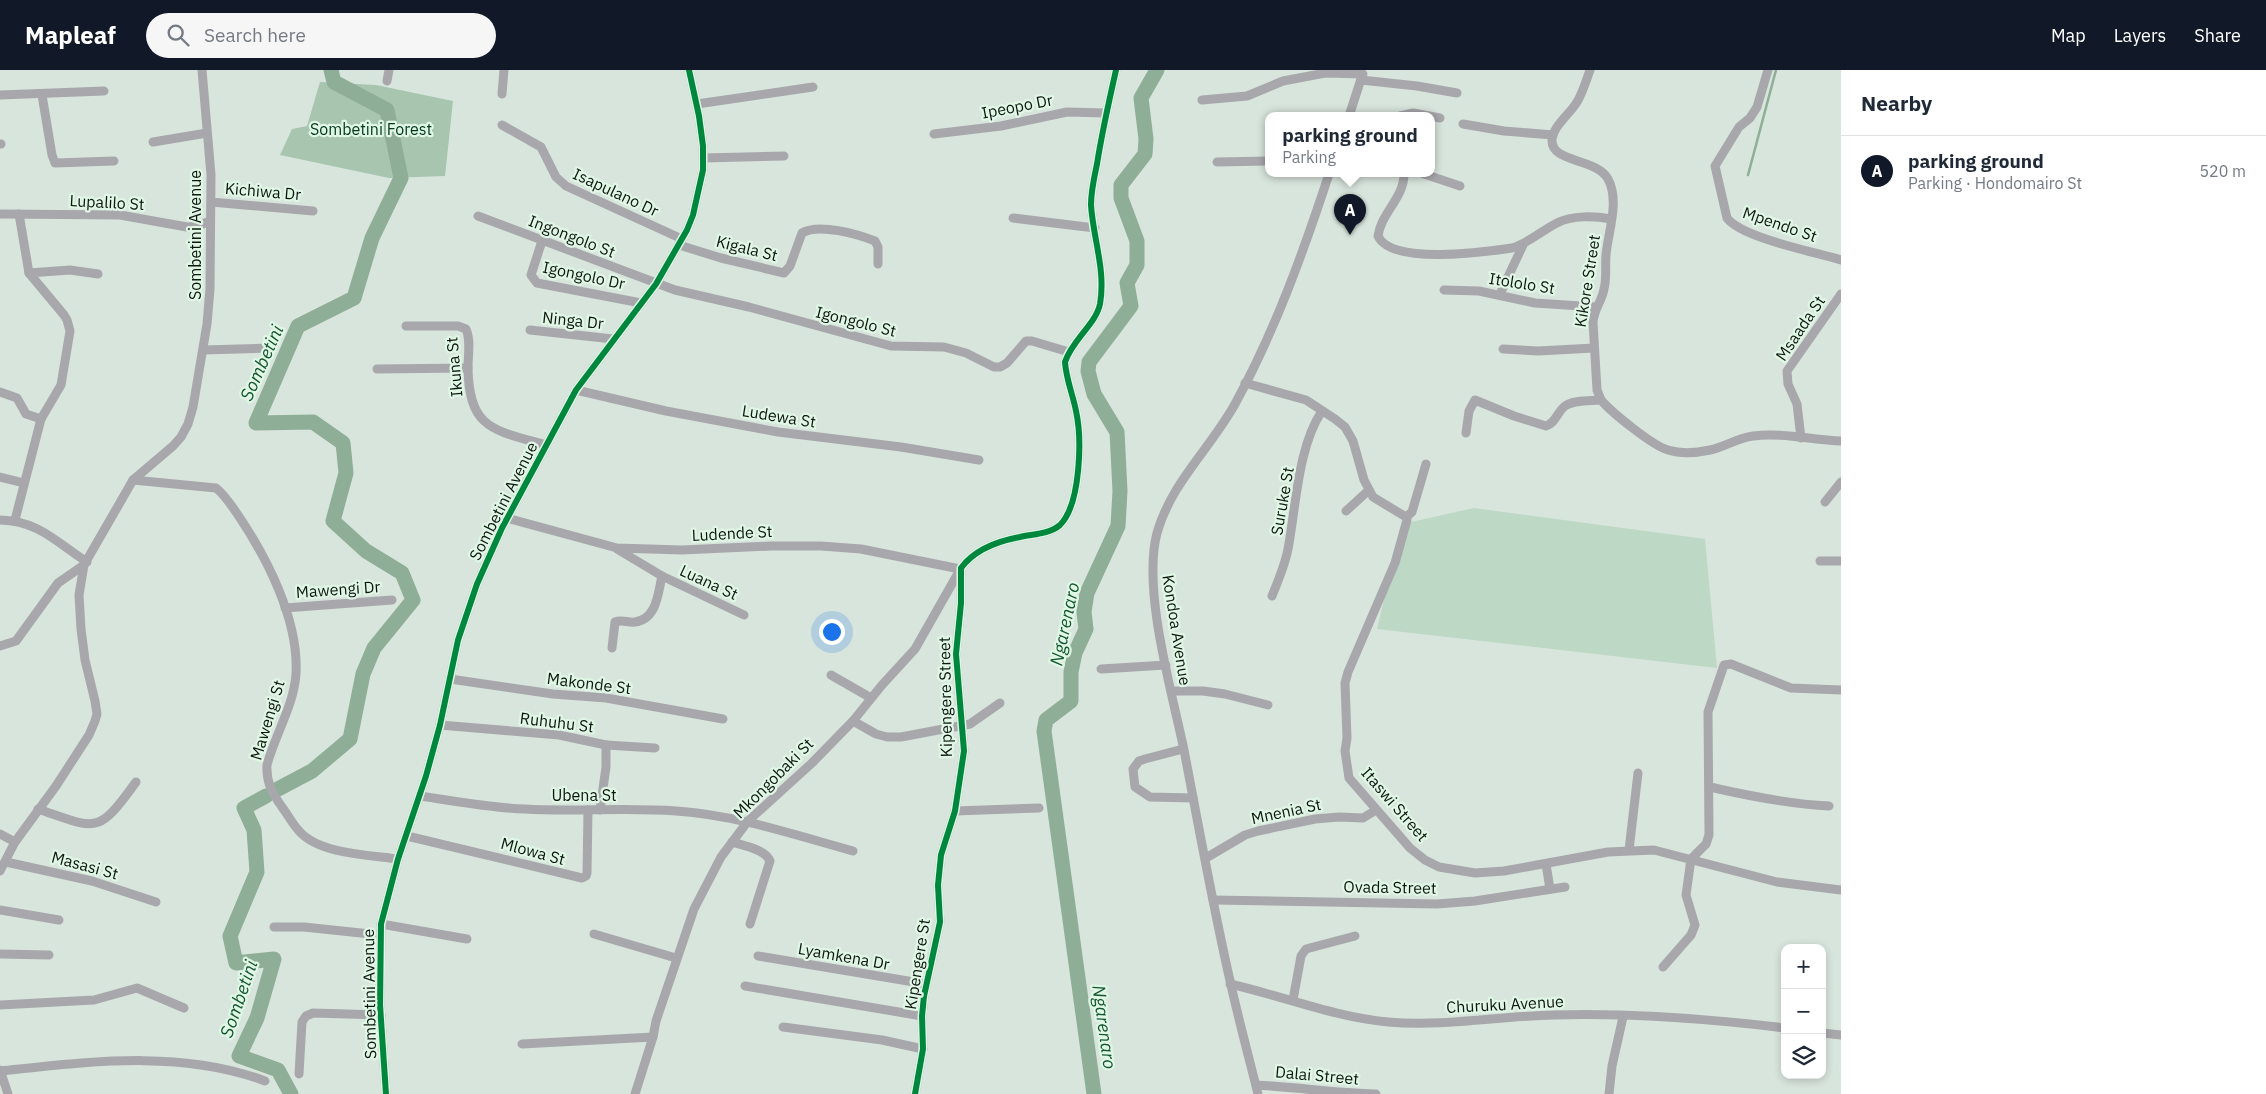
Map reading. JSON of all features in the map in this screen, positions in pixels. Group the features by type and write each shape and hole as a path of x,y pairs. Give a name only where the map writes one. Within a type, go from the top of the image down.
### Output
{"street":[{"name":"Sombetini Avenue","path":"0,871 15,842 85,742 97,714 96,701 85,660 81,629 79,594 86,563 133,480 173,446 184,431 193,406 210,304 211,202 208,133 202,70"},
{"path":"387,81 389,70"},
{"path":"502,94 504,70"},
{"name":"Sombetini Avenue","path":"386,1094 380,1015 380,924 398,859 420,796 440,725 458,640 477,584 507,518 576,390 656,284 681,242 693,215 703,170 703,158 697,104 689,70"},
{"path":"960,569 967,560 984,548 1011,538 1048,532 1059,526 1067,515 1076,488 1079,430 1065,362 1068,352 1095,316 1100,306 1101,269 1091,192 1116,70"},
{"path":"1463,124 1504,131 1553,135 1577,103 1590,70"},
{"name":"Mpendo St","path":"1768,70 1757,107 1750,118 1739,128 1715,166 1727,218 1730,222 1747,232 1841,260"},
{"path":"1202,100 1247,96 1283,82 1325,74 1363,75 1457,93"},
{"path":"1350,112 1363,75"},
{"path":"697,104 813,87"},
{"path":"0,94 42,95 104,91"},
{"path":"42,95 55,163 114,161"},
{"name":"Ipeopo Dr","path":"934,134 1001,126 1067,112 1106,113"},
{"path":"1435,117 1440,118"},
{"name":"Isapulano Dr","path":"502,125 541,147 556,177 566,186 681,242"},
{"path":"153,142 208,133"},
{"name":"Kikore Street","path":"1553,135 1553,146 1556,152 1601,170 1608,178 1612,193 1604,288 1596,307 1593,322 1598,395 1600,400"},
{"path":"703,158 784,156"},
{"path":"1217,162 1265,161"},
{"name":"Kondoa Avenue","path":"1257,1089 1230,984 1171,691 1154,596 1153,553 1170,500 1224,422 1246,383 1292,282 1328,177"},
{"path":"1404,177 1403,187 1379,228 1378,236 1386,245 1405,252 1438,255 1498,250 1523,245 1562,220 1611,219"},
{"path":"1433,177 1460,186"},
{"name":"Kichiwa Dr","path":"211,202 312,211"},
{"name":"Lupalilo St","path":"0,214 120,215 187,227 198,226 210,221"},
{"path":"15,520 41,419 61,384 69,326 64,315 29,273 19,214"},
{"name":"Ingongolo St","path":"478,216 656,284"},
{"path":"1013,218 1095,228"},
{"name":"Kigala St","path":"681,242 721,258 784,272 790,266 802,232 808,229 820,229 853,234 875,240 878,247 878,264"},
{"name":"Igongolo Dr","path":"542,241 530,275 537,284 641,303"},
{"path":"1500,294 1523,245"},
{"path":"29,273 70,270 98,274"},
{"name":"Igongolo St","path":"656,284 891,346 905,348 934,346 954,349 994,366 1000,366 1007,362 1026,341 1032,340 1068,352"},
{"name":"Itololo St","path":"1444,290 1500,294 1512,299 1535,303 1596,307"},
{"name":"Msaada St","path":"1801,438 1797,404 1788,384 1787,371 1841,294"},
{"name":"Ikuna St","path":"406,326 458,326 466,329 468,338 469,392 481,419 495,429 546,445"},
{"name":"Ninga Dr","path":"530,330 613,339"},
{"path":"203,350 269,348"},
{"path":"1503,349 1538,351 1594,348"},
{"path":"378,369 468,368"},
{"path":"1246,383 1297,397 1345,427 1353,441 1373,497 1406,517"},
{"name":"Ludewa St","path":"576,390 666,411 778,432 901,447 980,460"},
{"path":"0,392 17,398 26,414 41,419"},
{"path":"1466,433 1470,411 1475,400 1514,416 1546,426 1552,423 1567,404 1600,400 1626,422 1667,450 1706,451 1739,438 1752,436 1841,441"},
{"name":"Suruke St","path":"1272,596 1286,558 1296,496 1311,431 1322,411"},
{"name":"Itaswi Street","path":"1426,464 1412,512 1406,517 1407,520 1395,563 1345,683 1346,764 1349,778 1410,848 1425,860 1439,867 1476,873 1504,871 1629,850 1654,850 1691,858 1777,882 1841,890"},
{"path":"0,477 24,483"},
{"name":"Mawengi St","path":"133,480 209,486 222,492 260,549 285,608 294,640 296,675 292,694 267,765 266,776 269,786 300,832 310,840 331,848 398,859"},
{"path":"1825,502 1841,482"},
{"path":"1346,511 1369,490"},
{"name":"Ludende St","path":"507,518 617,548 682,550 821,546 861,549 960,569"},
{"path":"0,520 15,520 32,525 86,563 58,584 16,641 0,646"},
{"name":"Luana St","path":"617,548 662,576 744,615"},
{"path":"1820,561 1841,561"},
{"name":"Mkongobaki St","path":"635,1094 676,958 694,909 721,857 748,821 799,776 853,720 916,649 960,569"},
{"name":"Kipengere Street","path":"939,868 945,838 955,811 964,751 956,654 961,603 960,569"},
{"name":"Luana St","path":"612,648 615,622 622,620 636,622 648,618 654,606 662,576"},
{"name":"Mawengi Dr","path":"285,608 392,600"},
{"path":"1663,968 1691,935 1695,925 1686,895 1691,858 1706,844 1709,835 1708,712 1724,665 1731,664 1791,688 1841,690"},
{"path":"1101,669 1166,665"},
{"path":"831,675 871,698"},
{"name":"Makonde St","path":"450,679 553,694 606,698 723,719"},
{"path":"1171,691 1218,693 1268,705"},
{"path":"853,720 864,728 887,737 901,737 975,722 1000,703"},
{"name":"Ruhuhu St","path":"440,725 559,735 606,745 606,767 600,810"},
{"path":"606,745 655,748"},
{"path":"1183,749 1139,762 1133,768 1135,787 1150,797 1193,798"},
{"path":"1629,850 1638,773"},
{"path":"38,809 84,825 96,824 102,822 114,810 136,782"},
{"path":"1710,787 1758,798 1802,805 1829,806"},
{"name":"Ubena St","path":"420,796 476,805 524,809 677,811 748,821 853,851"},
{"path":"955,811 1039,808"},
{"name":"Mlowa St","path":"407,836 582,878 586,876 587,872 588,810"},
{"name":"Mnenia St","path":"1206,858 1245,835 1258,831 1316,819 1339,817 1364,818 1376,810"},
{"path":"0,834 15,842"},
{"path":"732,842 762,853 768,856 770,861 750,924"},
{"name":"Masasi St","path":"6,862 76,877 156,902"},
{"path":"1546,864 1550,889"},
{"name":"Kipengere St","path":"915,1094 923,1049 922,1016 926,984 940,922 939,868"},
{"name":"Ovada Street","path":"1213,900 1438,904 1476,901 1565,888"},
{"path":"0,910 59,920"},
{"path":"380,924 467,939"},
{"path":"274,927 304,927 380,935"},
{"path":"594,934 676,958"},
{"path":"1293,1000 1301,956 1306,949 1354,936"},
{"path":"0,954 49,955"},
{"name":"Lyamkena Dr","path":"758,956 926,984"},
{"name":"Churuku Avenue","path":"1230,984 1346,1015 1390,1022 1442,1023 1556,1015 1740,1023 1781,1028"},
{"path":"745,986 816,996 922,1016"},
{"path":"0,1005 94,1000 137,988 184,1008"},
{"path":"299,1074 302,1022 306,1016 313,1014 380,1015"},
{"path":"1609,1094 1612,1066 1623,1017"},
{"path":"783,1027 882,1040 923,1049"},
{"path":"1826,1033 1841,1035"},
{"path":"522,1044 653,1037"},
{"path":"8,1094 0,1070 65,1064 152,1060 182,1062 238,1072 265,1081"},
{"name":"Dalai Street","path":"1257,1089 1316,1089 1343,1093 1376,1094"}],"green space":[{"name":"Sombetini Forest","path":"320,82 376,85 453,101 445,176 389,178 280,155 292,129 307,126"},
{"path":"1474,508 1705,539 1717,668 1377,629 1402,524"}],"waterway":[{"name":"Sombetini","path":"278,789 312,771 350,739 363,674 374,648 413,600 402,573 366,551 333,521 346,473 343,443 313,422 256,423 298,326 354,298 372,238 401,178 387,110 334,82 331,70"},
{"name":"Ngarenaro","path":"1094,1094 1044,731 1046,720 1071,701 1071,672 1075,653 1086,629 1084,612 1087,593 1118,526 1120,491 1117,432 1094,394 1088,371 1089,362 1131,306 1127,283 1137,265 1137,241 1121,198 1121,185 1145,154 1146,139 1141,98 1157,70"},
{"path":"1748,175 1776,70"},
{"name":"Sombetini","path":"266,796 244,808 254,830 257,872 230,936 236,963 274,959 257,1018 239,1056 278,1070 291,1094"}],"cycle path":[{"path":"386,1094 380,1005 381,924 398,859 426,776 440,725 458,640 477,584 502,528 576,390 656,284 687,230 693,215 703,170 703,146 699,116 689,70"},
{"path":"915,1094 923,1049 922,1016 924,996 940,922 938,885 941,855 955,811 964,751 956,654 961,603 961,568 980,551 995,544 1056,528 1067,515 1072,502 1078,470 1079,437 1076,411 1065,362 1073,346 1094,318 1100,304 1101,279 1091,200 1101,140 1116,70"}],"place":[{"name":"parking ground","path":"1350,235"}]}
